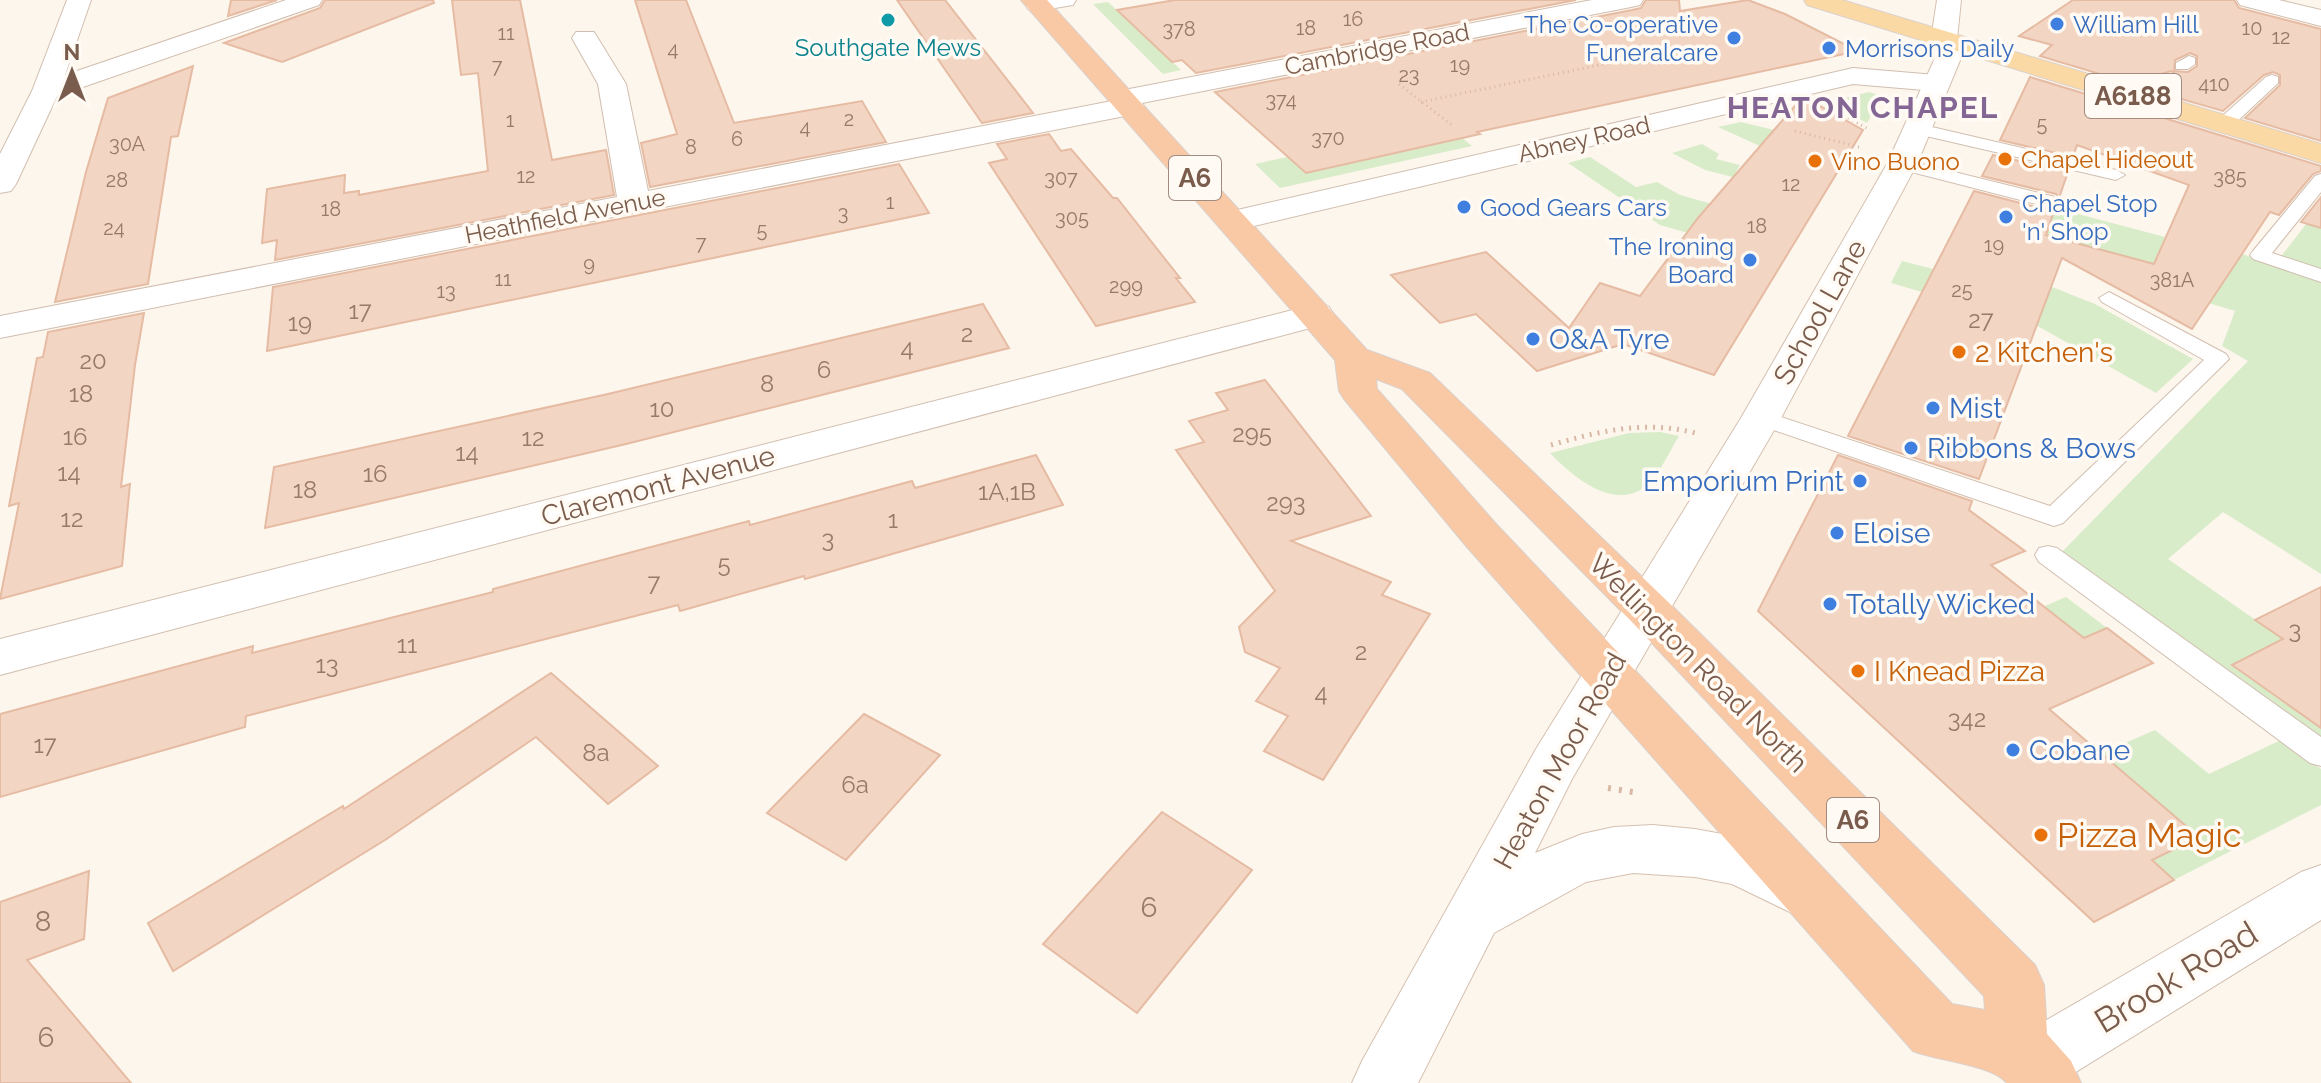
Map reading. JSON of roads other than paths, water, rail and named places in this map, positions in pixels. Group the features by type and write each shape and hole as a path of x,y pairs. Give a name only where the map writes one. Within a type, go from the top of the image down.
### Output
{"highway":[{"name":"Wellington Road North","path":"1044,1 1127,102 1354,358 1416,381 1648,610 2014,985 2032,1065"},
{"name":"Wellington Road North","path":"1354,358 1358,391 1482,536 1935,1030 2032,1065"}],"main road":[{"name":"A6188","path":"1816,0 2321,154"}],"street":[{"path":"0,184 46,91 79,0"},
{"path":"46,91 310,0"},
{"name":"Cambridge Road","path":"1127,102 1360,52 1631,0"},
{"name":"School Lane","path":"1648,610 1675,557 1761,418 1902,164 1948,58 1944,39 1949,0"},
{"path":"2249,0 2321,18"},
{"path":"585,38 612,84 634,202"},
{"name":"Abney Road","path":"1233,221 1853,76 1936,83"},
{"name":"Heathfield Avenue","path":"0,327 1127,102"},
{"name":"Claremont Avenue","path":"0,657 1316,315"},
{"name":"Heaton Moor Road","path":"1384,1083 1554,764 1607,672 1648,610"},
{"name":"Heaton Moor Road","path":"1475,914 1532,882 1596,854 1646,849 1698,854 1746,865 1817,900"},
{"name":"Brook Road","path":"2032,1065 2321,890"}],"lane":[{"path":"2148,101 2169,79"},
{"path":"2224,124 2272,80"},
{"path":"1919,129 2116,175"},
{"path":"1902,164 2048,201"},
{"path":"2321,180 2260,255 2321,276"},
{"path":"1761,418 2054,517 2218,359 2109,298"},
{"path":"2048,555 2321,754"}],"place":[{"name":"Southgate Mews","path":"888,20"},
{"name":"William Hill","path":"2057,24"},
{"name":"The Co-operative Funeralcare","path":"1734,38"},
{"name":"Morrisons Daily","path":"1829,48"},
{"name":"Chapel Hideout","path":"2005,159"},
{"name":"Vino Buono","path":"1815,161"},
{"name":"Good Gears Cars","path":"1464,207"},
{"name":"Chapel Stop 'n' Shop","path":"2006,217"},
{"name":"The Ironing Board","path":"1750,260"},
{"name":"O&A Tyre","path":"1533,339"},
{"name":"2 Kitchen's","path":"1959,352"},
{"name":"Mist","path":"1933,408"},
{"name":"Ribbons & Bows","path":"1911,448"},
{"name":"Emporium Print","path":"1860,481"},
{"name":"Eloise","path":"1837,533"},
{"name":"Totally Wicked","path":"1830,604"},
{"name":"I Knead Pizza","path":"1858,671"},
{"name":"Cobane","path":"2013,750"},
{"name":"Pizza Magic","path":"2041,835"}],"district":[{"name":"HEATON CHAPEL","path":"1863,107"}]}
